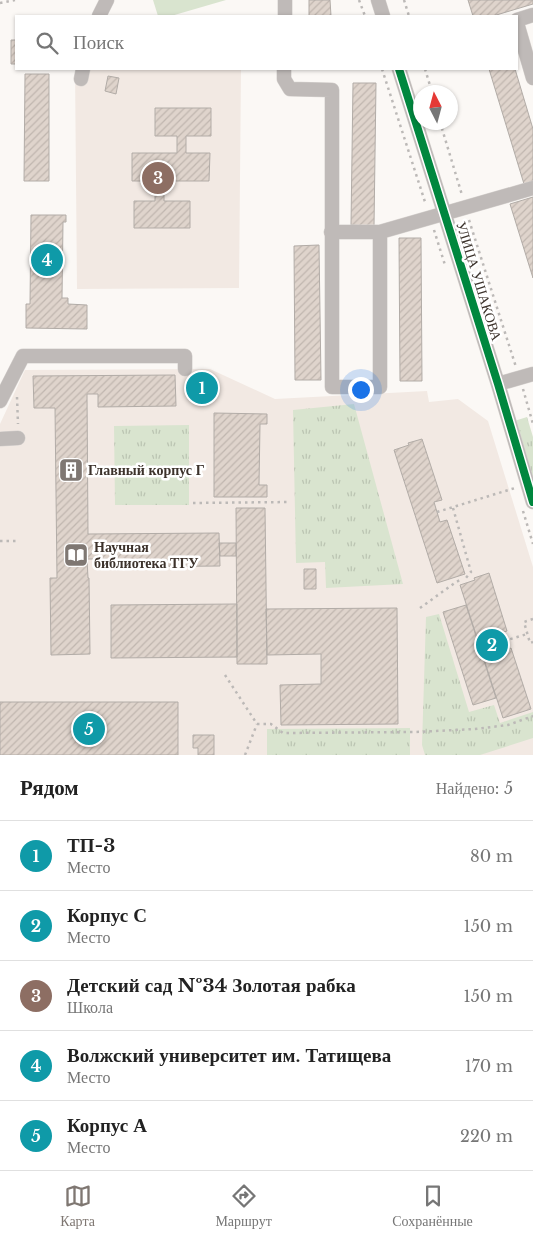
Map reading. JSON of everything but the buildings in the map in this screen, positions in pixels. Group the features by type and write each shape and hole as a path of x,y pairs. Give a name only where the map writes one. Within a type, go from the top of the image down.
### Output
{"street":[{"path":"100,15 107,0"},
{"path":"284,15 285,0"},
{"path":"378,0 383,15"},
{"path":"518,21 533,15"},
{"path":"518,25 533,78"},
{"path":"284,70 284,79 290,89 332,90 332,387 380,387 380,232"},
{"name":"УЛИЦА УШАКОВА","path":"400,70 533,502"},
{"path":"331,232 380,232 533,188"},
{"path":"0,401 23,356 185,356 185,369"},
{"path":"498,384 526,376"},
{"path":"0,438 18,438"}],"path":[{"path":"0,4 15,0"},
{"path":"359,0 365,15"},
{"path":"404,0 409,15"},
{"path":"425,70 430,85"},
{"path":"442,130 466,208 526,376 533,424"},
{"path":"437,512 516,488"},
{"path":"193,503 290,502"},
{"path":"453,508 471,572 465,579"},
{"path":"0,541 19,541"},
{"path":"420,608 460,580"},
{"path":"533,619 524,622 530,643 533,642"},
{"path":"504,641 527,634"},
{"path":"225,675 257,724"},
{"path":"257,724 271,724 283,733 416,732 476,729 508,725 533,716"},
{"path":"245,755 257,724"}],"shaded area":[{"path":"75,70 241,70 239,288 77,289"},
{"path":"210,369 275,399 427,391 429,402 458,399 488,421 533,567 533,755 0,755 0,424 25,370"}],"green space":[{"path":"153,0 226,0 174,15 158,15"},
{"path":"354,404 403,584 326,588 325,562 296,563 293,410"},
{"path":"527,417 533,437 533,507 508,423"},
{"path":"189,425 189,505 115,505 114,426"},
{"path":"439,614 469,712 494,705 500,723 533,712 533,738 480,755 425,755 422,745 426,617"},
{"path":"410,728 410,755 267,755 267,729"}],"cycle path":[{"path":"399,70 533,502"}],"place":[{"name":"Детский сад №34 Золотая рабка","path":"158,178"},
{"name":"Волжский университет им. Татищева","path":"47,260"},
{"name":"ТП-3","path":"202,388"},
{"name":"Главный корпус Г","path":"71,470"},
{"name":"Научная библиотека ТГУ","path":"76,555"},
{"name":"Корпус С","path":"492,645"},
{"name":"Корпус А","path":"89,729"}]}
